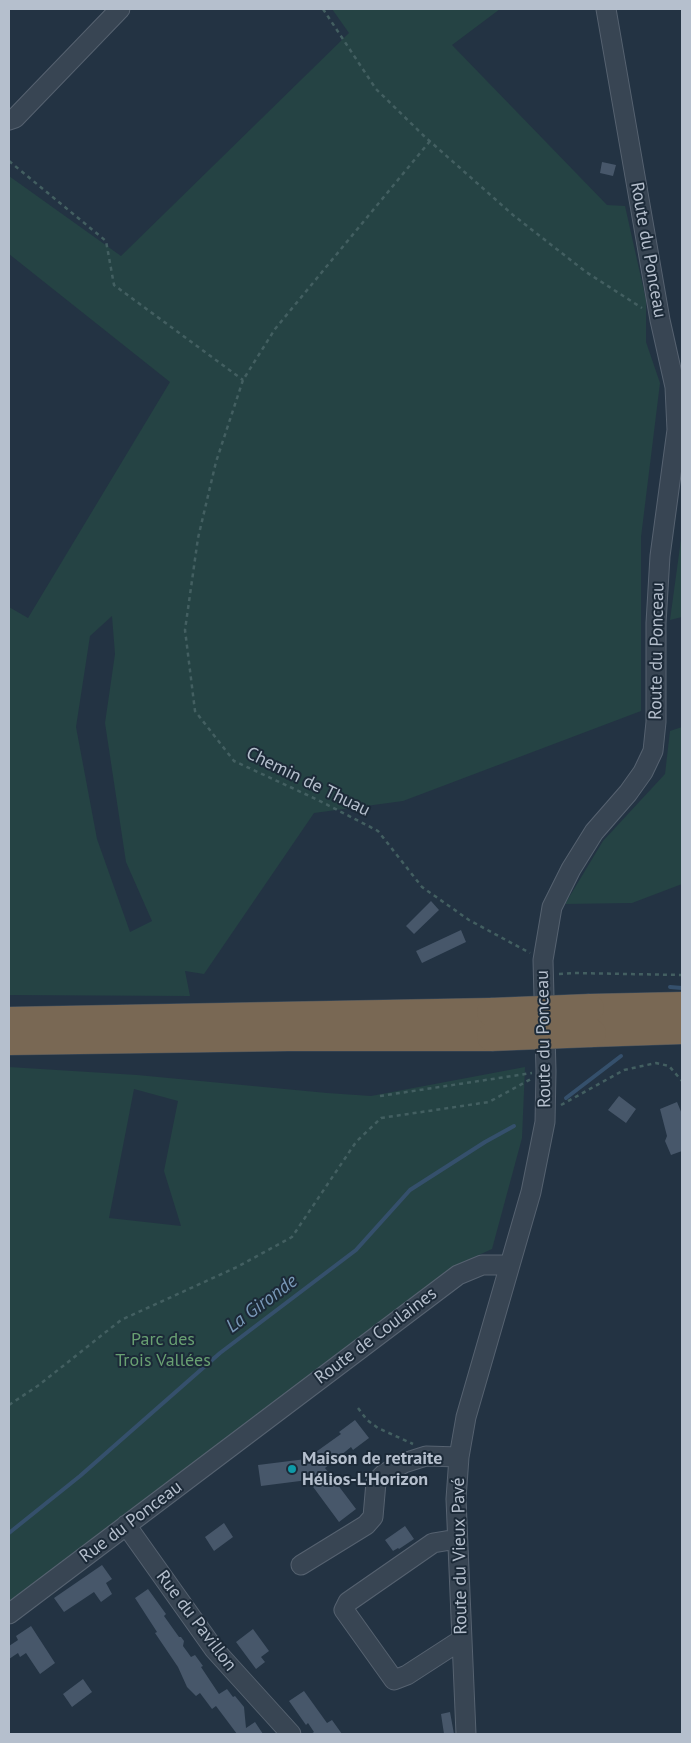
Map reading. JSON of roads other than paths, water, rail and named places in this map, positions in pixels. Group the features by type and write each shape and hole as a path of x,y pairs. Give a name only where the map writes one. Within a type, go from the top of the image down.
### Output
{"highway":[{"path":"591,1021 682,1006"},
{"path":"9,1021 491,1024"},
{"path":"9,1042 288,1037 491,1024 591,1021 682,1030"}],"street":[{"path":"9,120 15,118 120,9"},
{"name":"Route du Ponceau","path":"509,1265 531,1192 545,1122 546,1071 543,968 552,907 571,868 594,832 643,772 653,751 656,722 656,623 660,556 677,430 679,384 660,320 606,9"},
{"name":"Route de Coulaines","path":"252,1429 458,1275 482,1265 509,1265"},
{"name":"Route du Vieux Pavé","path":"466,1734 457,1539 456,1499 459,1457 466,1417 509,1265"},
{"name":"Rue du Ponceau","path":"9,1614 252,1429"},
{"path":"301,1565 366,1525 373,1516 376,1482 384,1474 404,1463 426,1456 459,1457"},
{"name":"Rue du Pavillon","path":"126,1525 214,1650 291,1734"},
{"path":"457,1539 433,1543 348,1602 344,1610 394,1680 407,1675 461,1640"}],"waterway":[{"name":"La Gironde","path":"670,987 682,988"},
{"name":"La Gironde","path":"566,1098 621,1056"},
{"name":"La Gironde","path":"9,1533 80,1476 220,1353 356,1250 410,1190 485,1142 514,1126"}],"place":[{"name":"Maison de retraite Hélios-L'Horizon","path":"292,1469"}],"park label":[{"name":"Parc des Trois Vallées","path":"163,1350"}]}
